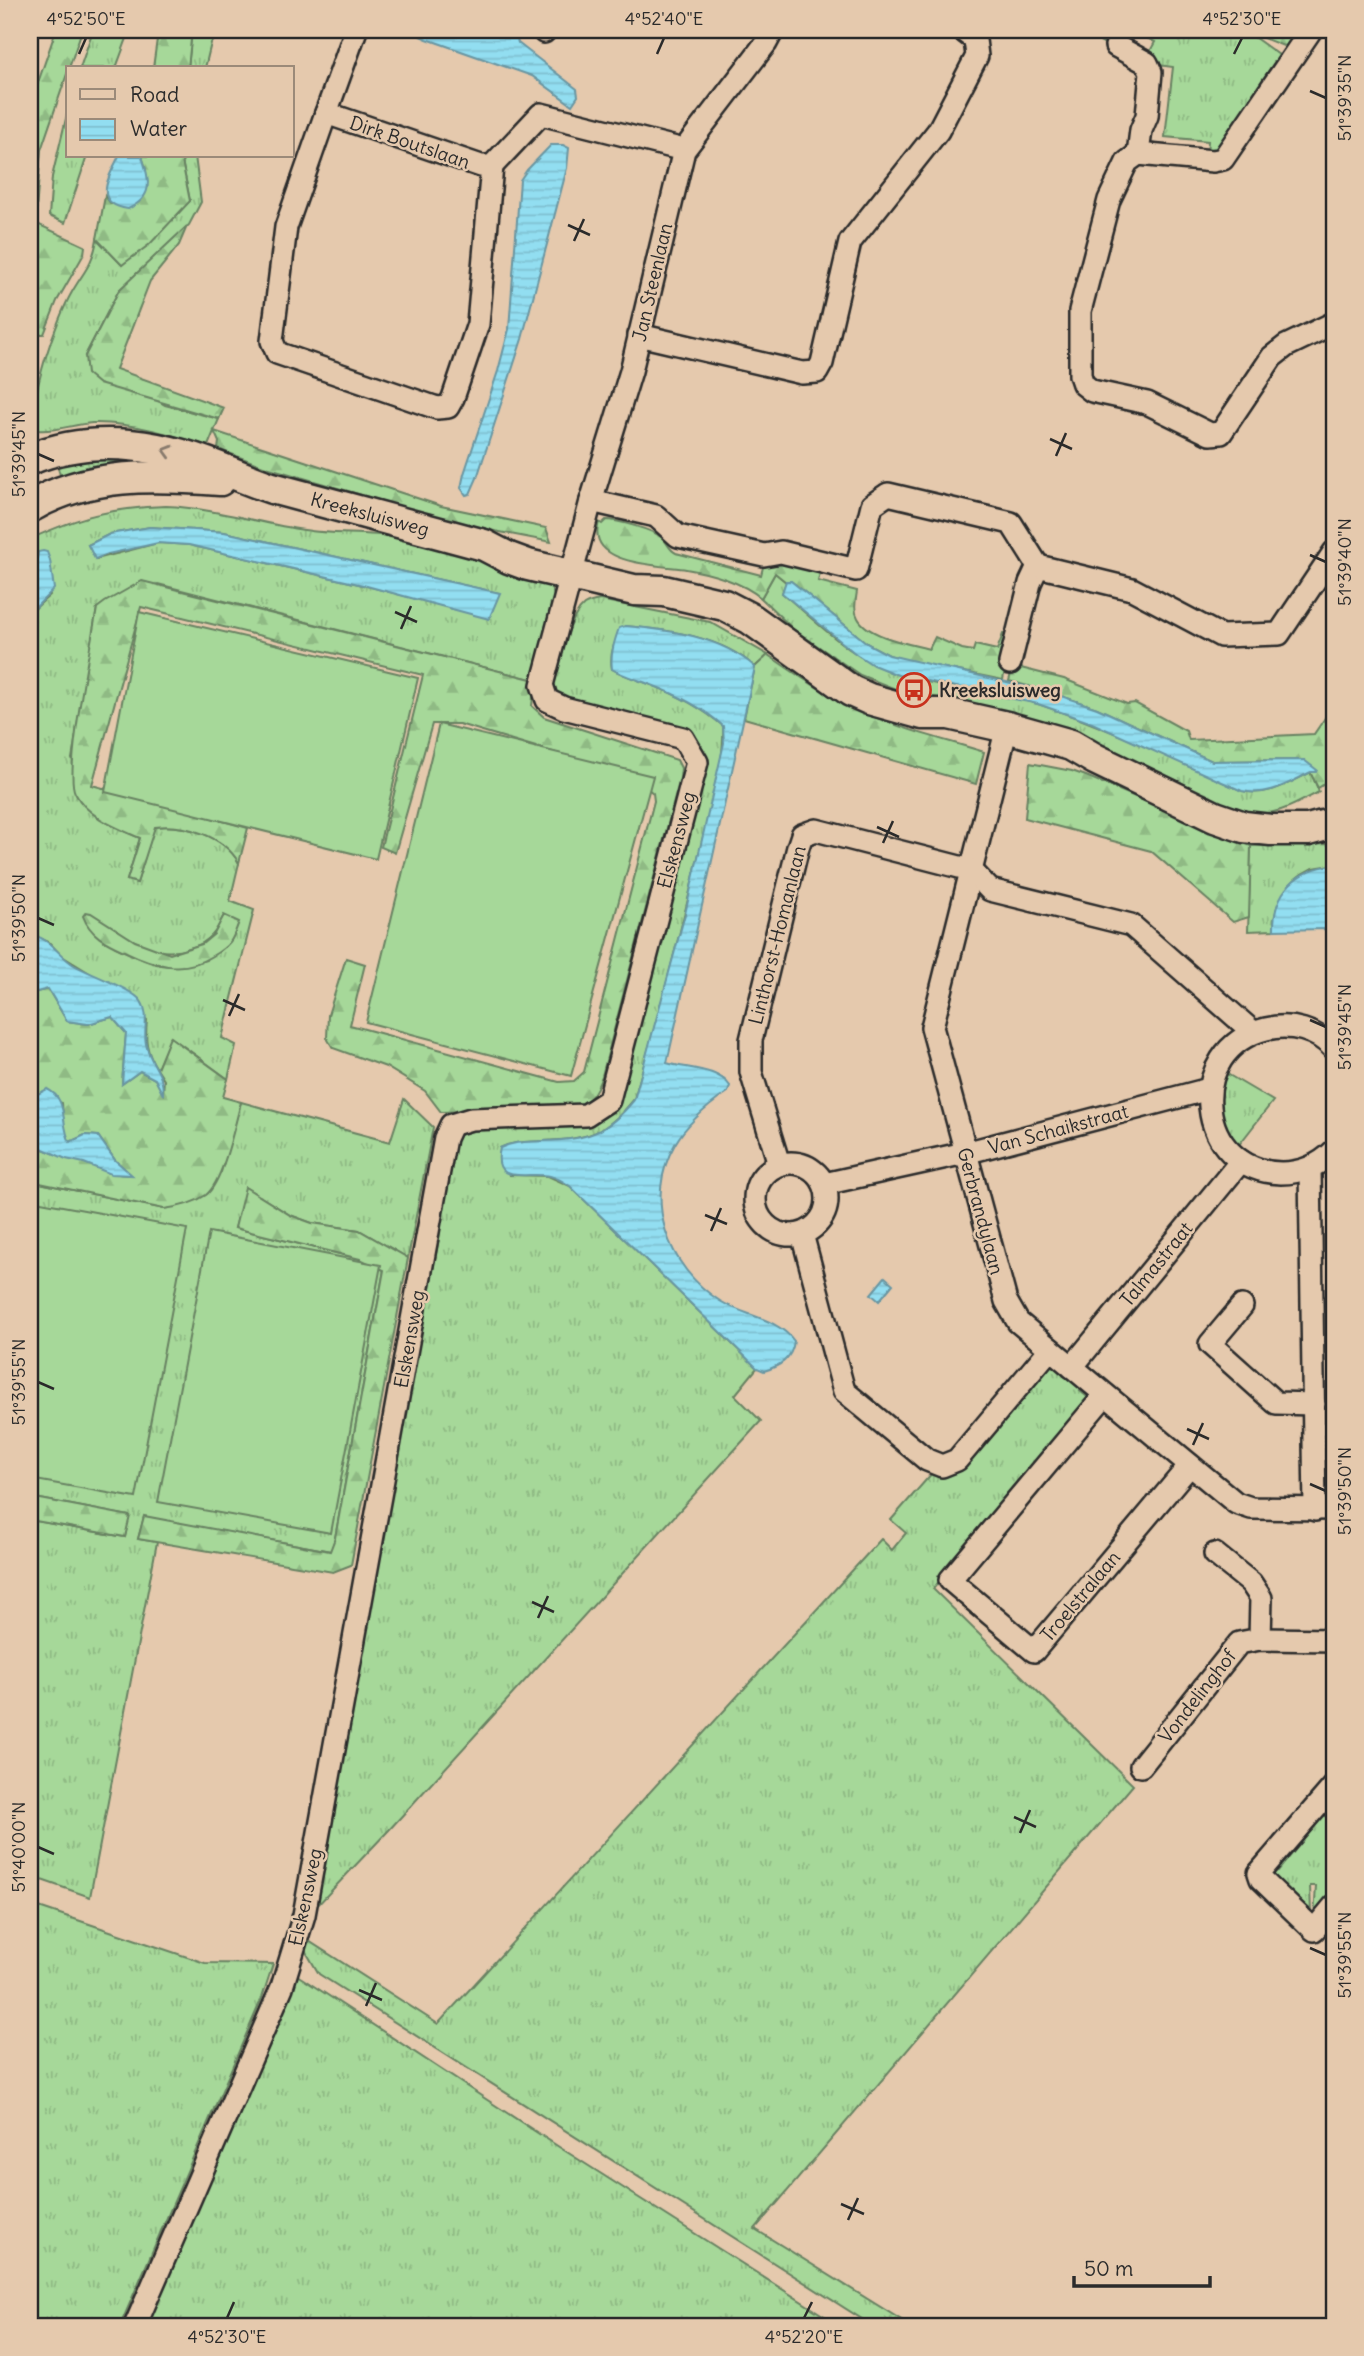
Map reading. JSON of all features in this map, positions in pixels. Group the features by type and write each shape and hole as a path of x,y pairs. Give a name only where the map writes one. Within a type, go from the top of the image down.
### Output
{"street":[{"name":"Dirk Boutslaan","path":"356,30 326,113 481,166 492,166 541,114 684,150"},
{"name":"Jan Steenlaan","path":"574,567 591,501 631,371 684,150 766,43 773,30"},
{"path":"639,335 802,373 817,372 822,363 850,242 938,131 977,56 975,40 962,30"},
{"path":"1311,30 1223,159 1213,161 1138,154 1127,162 1108,200 1080,311 1080,375 1083,384 1092,391 1147,403 1210,434 1220,433 1272,357 1286,346 1334,323"},
{"path":"1116,46 1147,63 1151,72 1147,116 1141,130 1138,154"},
{"path":"326,113 286,227 280,295 272,341 277,353 437,408 448,407 453,398 478,324 492,166"},
{"name":"Kreeksluisweg","path":"35,456 104,442 172,452 255,483 484,545 532,548 574,567 636,576 664,591 724,605 751,619 851,691 923,715 940,726 1005,735 1067,760 1096,759 1215,817 1244,827 1308,830 1334,824"},
{"name":"Kreeksluisweg","path":"42,501 72,488 108,479 163,475 255,483"},
{"path":"591,501 656,516 678,536 764,555 781,552 856,570 872,505 888,494 1010,523 1038,566 1132,589 1221,636 1279,634 1334,552"},
{"path":"1010,663 1030,583 1038,566"},
{"name":"Elskensweg","path":"135,2326 282,1987 303,1915 445,1138 451,1125 471,1119 586,1115 609,1100 697,762 683,738 564,708 547,700 542,685 574,567"},
{"name":"Gerbrandylaan","path":"1005,735 932,1027 1006,1301 1018,1322 1236,1503 1248,1508 1324,1510"},
{"path":"1271,830 1334,805"},
{"name":"Linthorst-Homanlaan","path":"779,1164 751,1072 751,1040 802,835 816,830 971,870"},
{"path":"971,870 990,890 1131,925 1253,1032"},
{"path":"1334,1049 1326,1040 1303,1029 1278,1026 1253,1032 1232,1045 1217,1065 1209,1090 1210,1115 1219,1138 1227,1150 1241,1161 1272,1172 1291,1173 1310,1168 1334,1151"},
{"name":"Van Schaikstraat","path":"824,1184 965,1153 1209,1090"},
{"name":"Talmastraat","path":"1072,1367 1241,1161"},
{"path":"799,1163 809,1167 824,1184 827,1199 823,1217 802,1234 779,1234 769,1228 756,1210 754,1199 761,1177 779,1164 799,1163"},
{"path":"1310,1168 1314,1404 1325,1474 1324,1510"},
{"path":"802,1234 844,1391 927,1460 942,1466 957,1460 1050,1349"},
{"path":"1242,1306 1210,1345 1276,1403 1314,1404"},
{"name":"Troelstralaan","path":"1105,1395 950,1580 1034,1651 1191,1465"},
{"name":"Vondelinghof","path":"1215,1554 1251,1583 1261,1598 1259,1639"},
{"name":"Vondelinghof","path":"1141,1766 1239,1643 1259,1639 1334,1640"},
{"path":"1334,1786 1259,1873 1261,1879 1314,1930 1334,1906"}],"green space":[{"path":"56,30 82,30 70,66 66,66 66,77 41,150 35,223 85,246 84,254 57,301 44,334 30,334 30,106"},
{"path":"93,30 130,30 117,66 81,66"},
{"path":"192,30 221,30 211,43 205,66 188,66"},
{"path":"192,30 188,66 153,66 158,32"},
{"path":"1078,30 1122,30 1113,48"},
{"path":"1131,30 1244,30 1279,55 1225,146 1207,154 1208,141 1165,137 1173,67 1159,65 1158,59 1148,55 1155,42"},
{"path":"1243,30 1299,30 1286,47"},
{"path":"66,118 66,158 86,158 65,223 49,216 52,177"},
{"path":"143,158 181,158 190,201 150,244 122,265 97,239 105,196 111,204 146,170"},
{"path":"181,158 195,158 201,202 189,225 119,290 85,356 165,405 219,419 208,446 122,424 92,423 38,430 35,402 44,361 59,320 90,261 97,239 122,265 190,201"},
{"path":"187,226 179,245 150,281 116,369 224,408 219,419 99,384 87,374 85,356 119,290"},
{"path":"214,431 441,506 546,528 551,542 474,527 266,467 218,449 219,442"},
{"path":"85,451 197,469 63,485 55,458"},
{"path":"146,507 184,507 304,530 384,535 433,545 545,582 552,589 555,600 535,680 158,584 97,608 72,759 123,831 140,838 127,880 137,883 154,827 178,827 202,833 224,845 239,863 230,901 254,910 222,1038 236,1045 228,1079 171,1037 157,1069 147,1045 147,1020 93,975 62,956 49,942 30,934 30,613 50,595 36,558 34,575 30,578 30,539 65,524 96,515","holes":["150,527 224,532 499,593 489,618 363,585 189,545 158,543 96,559 88,545 110,534","224,915 206,960 192,964 158,965 114,946 118,932 152,949 180,951 203,943 211,937"]},
{"path":"606,520 657,534 676,553 761,575 764,563 781,559 821,569 818,581 857,591 856,611 863,625 880,635 901,642 929,649 935,637 962,649 973,651 975,645 997,650 1003,634 1011,636 1003,680 889,655 868,644 791,581 786,582 775,573 761,598 745,587 716,576 644,564 614,555 603,547 598,536 599,522 602,524"},
{"path":"775,573 786,582 782,593 851,651 882,669 916,680 1041,705 1118,734 1242,791 1269,791 1311,772 1319,792 1274,812 1240,811 1225,807 1002,711 898,690 860,675 793,629 761,598"},
{"path":"142,581 535,680 532,706 544,717 677,760 681,768 680,778 602,1076 594,1093 587,1100 571,1108 441,1112 425,1091 386,1067 333,1048 327,1038 328,1015 346,958 365,964 350,1025 559,1082 574,1081 584,1072 654,801 653,793 641,783 610,769 459,724 432,724 395,853 381,847 423,675 141,607 92,785 248,828 239,863 224,845 202,833 178,827 155,827 137,883 127,880 140,838 103,821 80,801 75,793 73,759 97,608"},
{"path":"600,600 710,622 768,655 755,667 727,648 694,636 625,626 618,636 612,651 612,669 678,697 723,726 717,783 634,1099 614,1120 594,1133 572,1139 521,1142 500,1148 509,1175 548,1176 570,1186 757,1368 735,1395 761,1421 315,1908 439,1238 449,1134 609,1111 702,755 562,700 556,691 554,682 573,620 584,605"},
{"path":"139,612 418,678 376,859 105,792"},
{"path":"768,655 850,706 916,732 984,752 976,784 744,718 755,667"},
{"path":"1013,666 1064,679 1127,704 1135,703 1186,731 1189,740 1314,734 1327,715 1334,723 1334,772 1329,781 1318,788 1304,760 1212,761 1097,708 1009,681"},
{"path":"439,724 653,776 571,1076 366,1022"},
{"path":"1030,763 1086,776 1251,846 1249,917 1233,922 1151,851 1025,818"},
{"path":"1334,844 1334,865 1314,868 1288,886 1276,911 1274,930 1248,931 1251,846"},
{"path":"86,912 135,941 170,954 202,944 214,934 224,915 239,922 230,942 215,954 190,965 168,966 146,960 105,941 86,923 83,916"},
{"path":"48,989 67,1021 88,1024 112,1017 126,1033 122,1084 140,1071 155,1079 163,1093 164,1080 157,1069 170,1037 228,1079 223,1097 241,1102 223,1166 206,1195 186,1205 164,1209 30,1181 30,1143 106,1171 131,1175 115,1160 98,1136 85,1135 70,1142 64,1132 62,1103 34,1095 30,1098 30,996"},
{"path":"1217,1068 1273,1101 1238,1146 1213,1129"},
{"path":"404,1099 433,1127 408,1258 359,1230 312,1223 290,1215 246,1188 235,1228 360,1259 384,1270 331,1551 144,1517 138,1539 157,1542 90,1897 30,1876 30,1520 125,1537 129,1516 30,1497 30,1181 164,1209 221,1172 241,1102 390,1142"},
{"path":"245,1187 290,1215 312,1223 359,1230 408,1258 351,1565 333,1572 138,1539 144,1516 330,1551 335,1538 384,1270 360,1259 235,1228"},
{"path":"30,1200 187,1229 136,1498 30,1479"},
{"path":"209,1232 381,1265 331,1533 158,1502"},
{"path":"1039,1351 1082,1388 1080,1391 1090,1399 933,1589 1133,1785 755,2229 911,2326 873,2326 319,1974 305,1950 307,1940 438,2024 881,1539 892,1550 906,1533 891,1520"},
{"path":"30,1497 130,1516 125,1537 30,1520"},
{"path":"1334,1797 1334,1885 1329,1890 1326,1907 1314,1917 1316,1886 1310,1886 1311,1914 1271,1879 1270,1873 1274,1868 1278,1871 1315,1826 1314,1819"},
{"path":"30,1904 205,1963 273,1964 262,1998 120,2326 30,2326"},
{"path":"297,1975 559,2147 840,2326 145,2326"}],"water":[{"path":"416,30 514,30 518,43 577,89 578,96 572,105 532,76 427,39 420,36"},
{"path":"551,145 569,148 567,168 522,339 477,478 470,494 466,495 461,488 464,474 509,329 520,180"},
{"path":"118,158 143,158 148,180 143,199 128,209 110,202 106,189"},
{"path":"150,527 224,532 500,593 489,619 363,585 189,545 158,543 95,559 88,545 110,534"},
{"path":"38,552 47,552 50,560 54,589 30,613 30,578 34,575"},
{"path":"786,581 791,581 868,644 889,655 1046,691 1097,708 1212,761 1304,760 1317,770 1269,791 1242,791 1092,723 1038,704 898,675 873,665 856,654 782,593"},
{"path":"625,626 694,636 710,641 755,667 667,1063 710,1072 730,1086 728,1092 692,1122 675,1144 661,1187 661,1209 674,1251 686,1270 702,1287 729,1306 778,1327 794,1341 791,1353 784,1361 764,1371 757,1368 570,1186 550,1176 506,1173 499,1160 500,1148 511,1144 572,1139 594,1133 614,1121 634,1100 685,914 724,743 723,726 706,712 678,696 612,669 612,654 619,628"},
{"path":"1334,865 1334,935 1327,929 1274,930 1278,904 1290,884 1309,871"},
{"path":"30,934 48,943 74,965 120,987 141,1001 146,1017 146,1044 161,1080 163,1095 155,1079 140,1071 122,1084 126,1033 112,1017 88,1024 67,1021 48,989 30,996"},
{"path":"47,1089 54,1093 61,1105 70,1142 85,1135 98,1136 115,1160 132,1175 111,1174 30,1143 30,1098"},
{"path":"885,1277 893,1284 879,1301 871,1294"}],"place":[{"name":"Kreeksluisweg","path":"914,690"}]}
